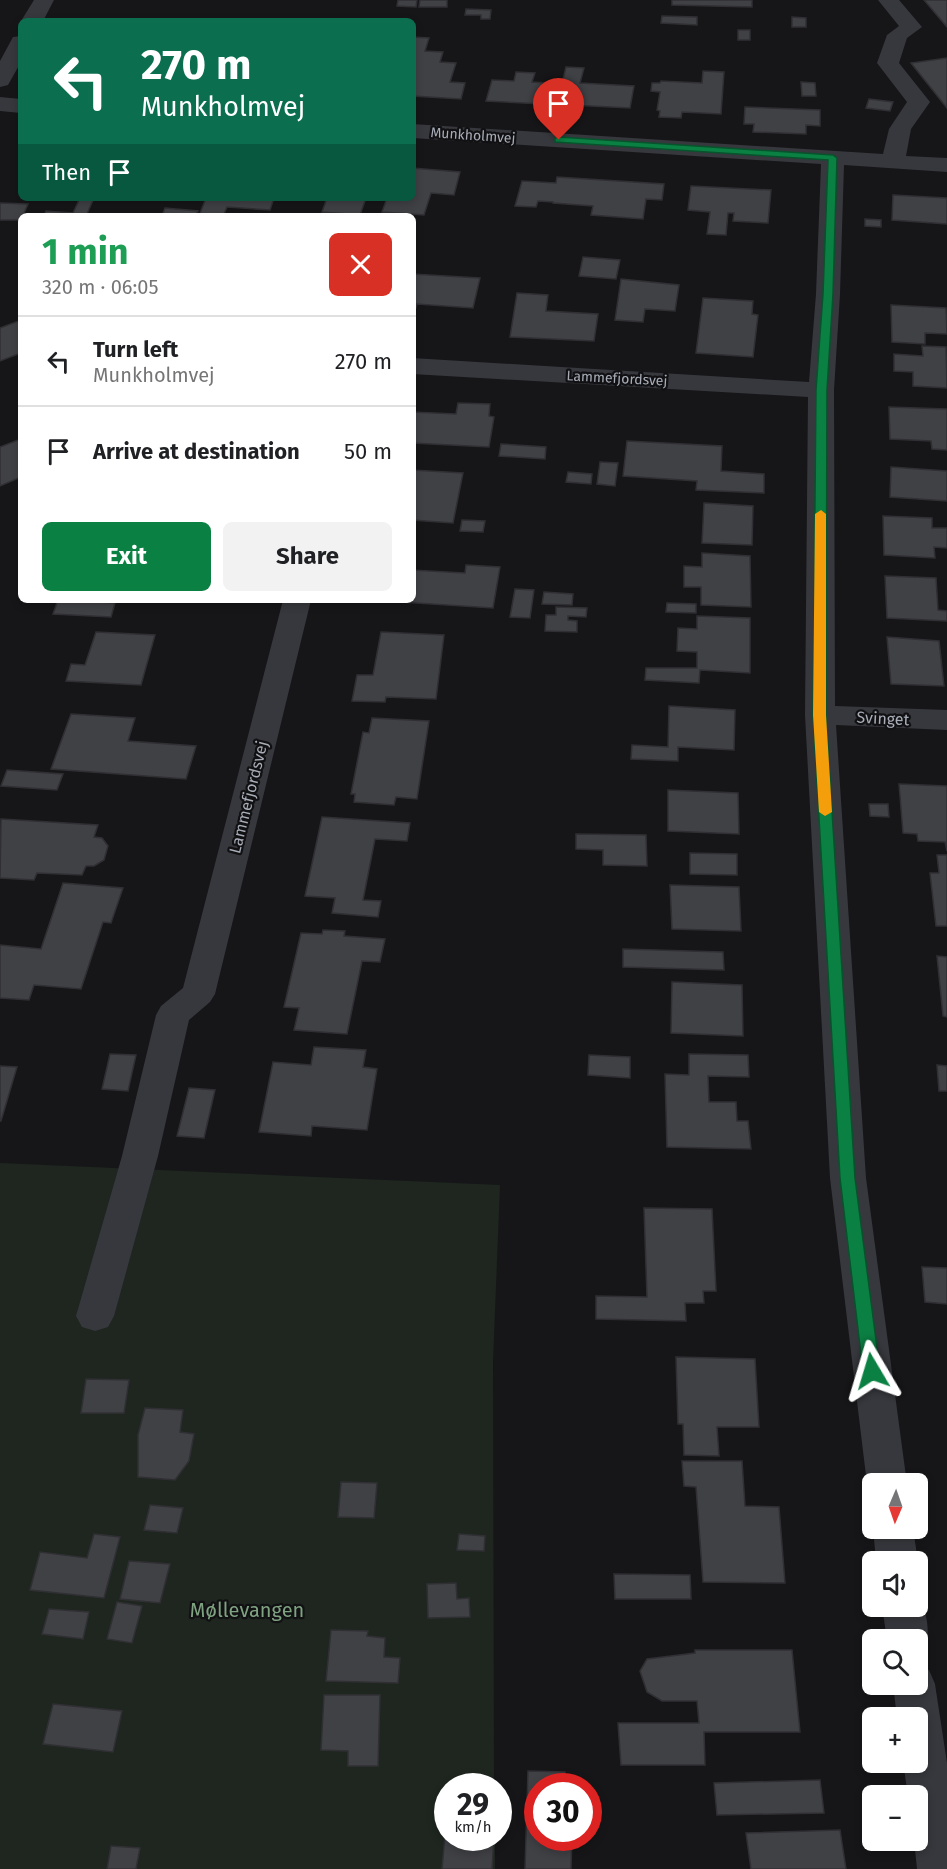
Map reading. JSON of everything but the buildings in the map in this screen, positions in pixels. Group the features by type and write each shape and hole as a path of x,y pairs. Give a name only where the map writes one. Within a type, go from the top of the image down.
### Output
{"street":[{"path":"34,18 44,0"},
{"path":"888,0 911,27 898,36 888,63 919,102 901,121 895,139 894,162"},
{"path":"0,80 18,47"},
{"path":"0,104 18,106"},
{"name":"Munkholmvej","path":"416,131 947,165"},
{"path":"833,158 828,294 821,390 820,715 848,1178 886,1473"},
{"name":"Lammefjordsvej","path":"416,366 821,390"},
{"name":"Lammefjordsvej","path":"95,1316 140,1156 173,1016 198,994 296,603"},
{"name":"Svinget","path":"820,715 947,720"},
{"path":"916,1695 940,1869"}],"green space":[{"name":"Møllevangen","path":"0,1163 500,1185 493,1362 494,1773 434,1773 434,1851 495,1851 495,1869 0,1869"}],"slow traffic":[{"path":"821,514 820,715 825,812"}],"route":[{"path":"559,140 833,158 828,294 821,390 820,715 838,1049 848,1178 872,1371"}]}
